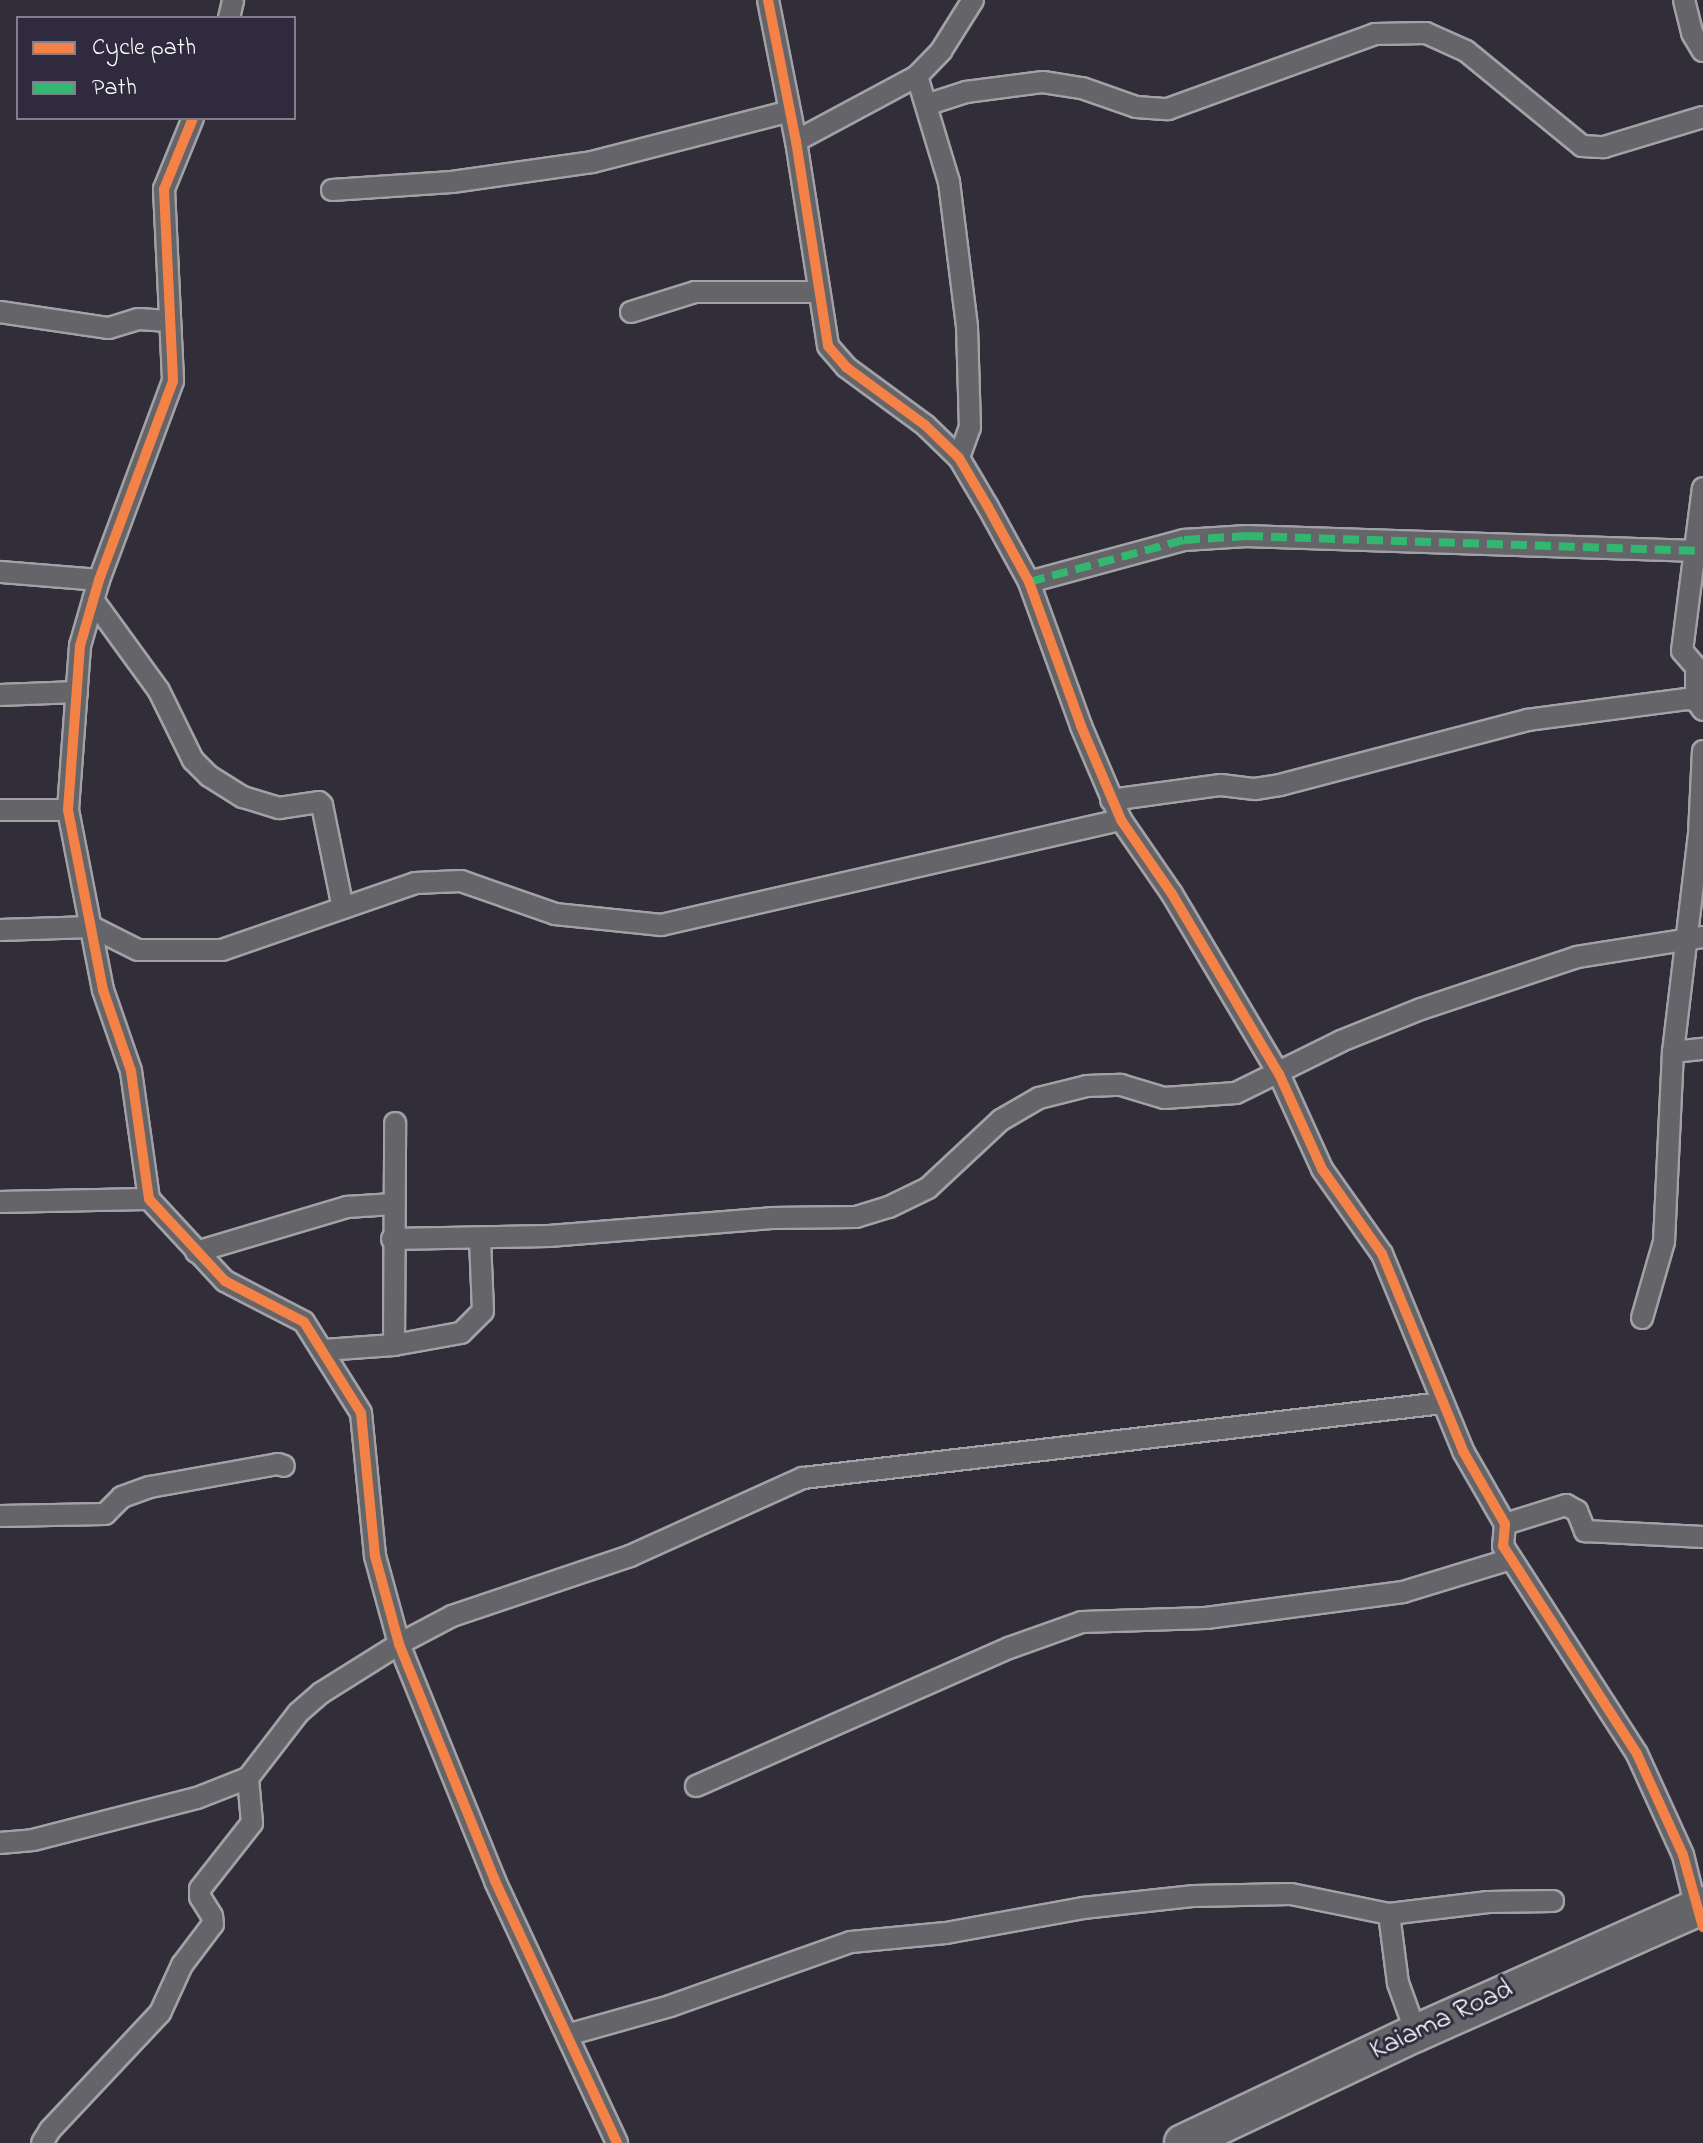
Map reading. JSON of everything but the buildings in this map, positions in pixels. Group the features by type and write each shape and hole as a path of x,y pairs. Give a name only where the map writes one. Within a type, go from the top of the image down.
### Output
{"highway":[{"name":"Kaiama Road","path":"1183,2143 1416,2033 1701,1912"},
{"name":"Kaiama Road","path":"1229,2143 1701,1912"}],"street":[{"path":"768,0 796,141 828,346 834,355 925,425 959,458 1029,582 1121,820 1172,894 1279,1074 1322,1169 1382,1254 1463,1451 1505,1524 1503,1546 1637,1754 1683,1855 1701,1912"},
{"path":"796,141 917,76 941,51 973,0"},
{"path":"1684,0 1692,33 1703,51"},
{"path":"929,104 966,92 1043,82 1082,88 1136,107 1168,109 1375,34 1426,33 1466,51 1582,146 1604,147 1703,117"},
{"path":"917,76 929,104 949,182 967,327 970,427 959,458"},
{"path":"332,190 452,182 592,162 790,111"},
{"path":"192,120 164,189 173,381 99,580 80,646 68,810 103,990 131,1071 149,1199 225,1281 304,1322 361,1413 375,1556 399,1644 495,1881 617,2143"},
{"path":"631,312 695,292 819,292"},
{"path":"0,312 109,328 139,319 168,321"},
{"path":"1111,800 1221,785 1267,787 1527,720 1699,705 1696,667 1682,651 1700,551 1703,488"},
{"path":"1029,582 1184,540 1247,536 1700,551"},
{"path":"0,572 99,580"},
{"path":"93,600 159,691 193,760 209,776 243,797 279,808 319,802 322,805 343,908"},
{"path":"0,695 77,692"},
{"path":"1642,1318 1664,1242 1673,1052 1695,939 1703,751"},
{"path":"0,810 68,810"},
{"path":"0,930 92,927 138,950 222,950 415,883 461,881 555,914 661,925 1121,820"},
{"path":"392,1239 480,1239 771,1218 856,1217 889,1207 928,1188 1001,1120 1039,1098 1087,1086 1121,1085 1164,1098 1236,1093 1341,1041 1563,962 1695,939"},
{"path":"1673,1052 1703,1049"},
{"path":"394,1345 392,1239 395,1123"},
{"path":"0,1202 149,1199"},
{"path":"196,1252 347,1207 393,1204"},
{"path":"324,1350 394,1345 461,1333 483,1311 480,1239"},
{"path":"0,1843 33,1840 197,1798 248,1778 298,1713 321,1693 399,1644 452,1616 630,1556 803,1478 1442,1403"},
{"path":"0,1516 105,1514 122,1497 150,1487 278,1464 284,1466"},
{"path":"1505,1524 1566,1505 1577,1511 1585,1531 1703,1537"},
{"path":"696,1786 1009,1648 1082,1622 1206,1618 1403,1592 1511,1559"},
{"path":"42,2143 50,2130 160,2013 182,1965 209,1931 212,1916 200,1897 200,1889 252,1823 248,1778"},
{"path":"567,2035 670,2006 851,1942 946,1933 1083,1908 1194,1896 1291,1894 1389,1914 1488,1902 1553,1901"},
{"path":"1389,1914 1398,1983 1416,2033"}],"marked path":[{"path":"1029,582 1184,540 1247,536 1703,551"}],"cycle path":[{"path":"768,0 796,141 828,346 846,367 925,425 959,458 988,507 1029,582 1081,726 1121,820 1172,894 1279,1074 1322,1169 1382,1254 1463,1451 1505,1524 1503,1546 1637,1754 1683,1855 1703,1927"},
{"path":"192,120 164,189 173,381 99,580 80,646 68,810 103,990 131,1071 149,1199 225,1281 304,1322 361,1413 375,1556 399,1644 495,1881 617,2143"}]}
